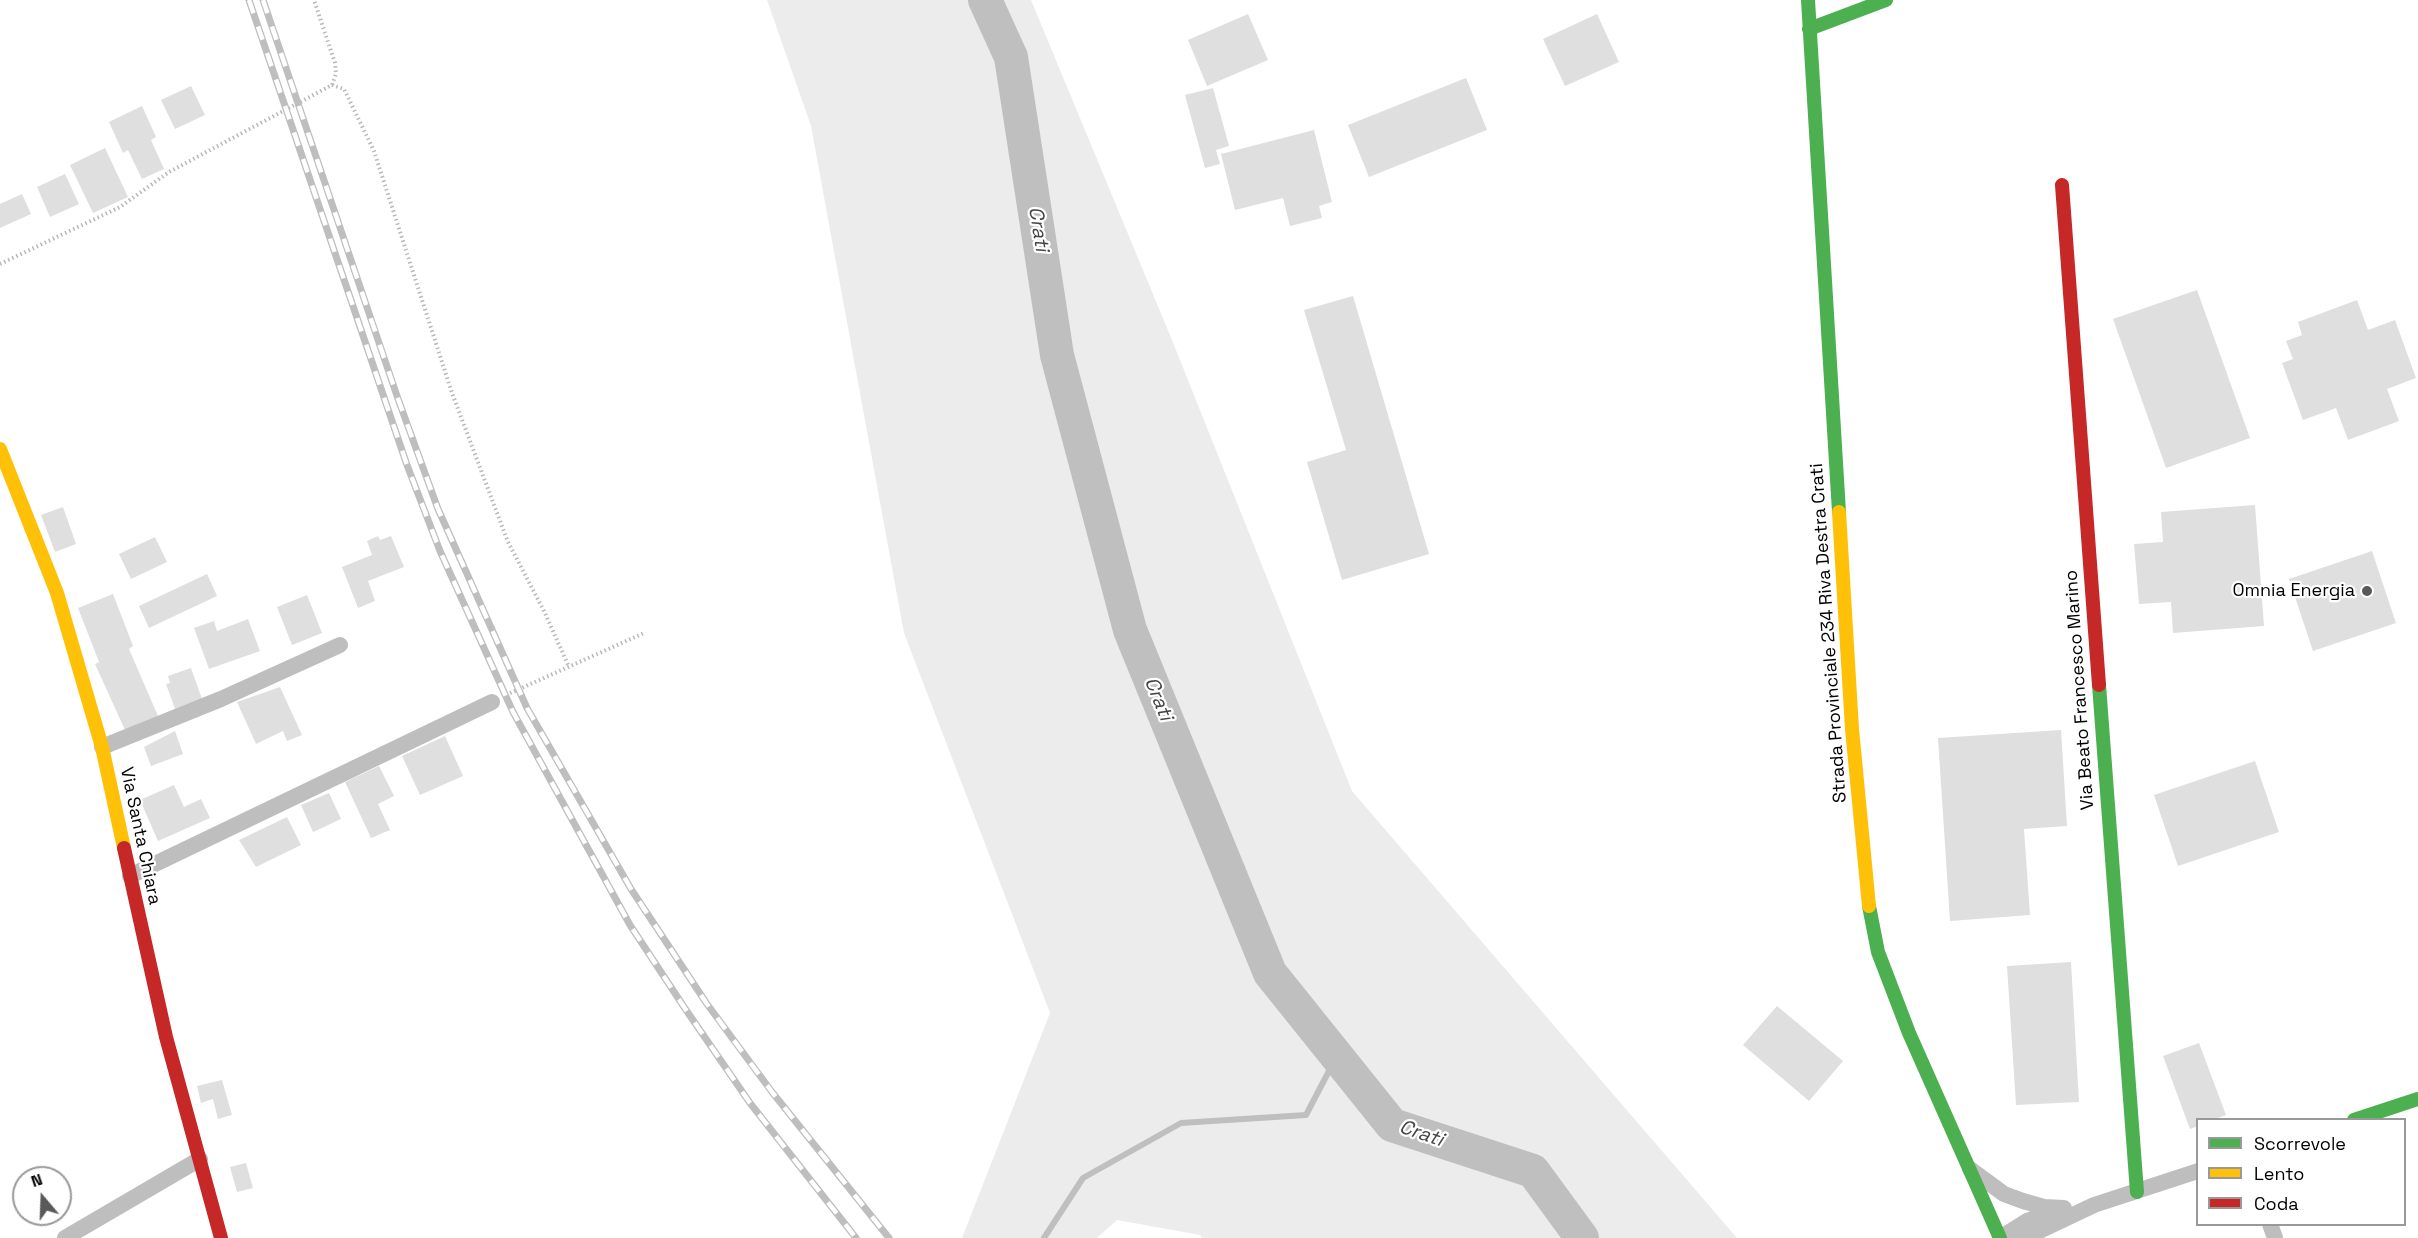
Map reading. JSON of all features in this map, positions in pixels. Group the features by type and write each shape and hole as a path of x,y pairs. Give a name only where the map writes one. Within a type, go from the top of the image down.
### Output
{"street":[{"name":"Strada Provinciale 234 Riva Destra Crati","path":"1808,0 1852,729 1869,906 1878,952 1909,1033 2000,1238"},
{"path":"1809,29 1886,0"},
{"name":"Via Beato Francesco Marino","path":"2062,185 2137,1192"},
{"name":"Via Santa Chiara","path":"0,449 57,593 102,747 166,1037 221,1238"},
{"path":"102,747 221,699 339,645"},
{"path":"130,876 492,702"},
{"path":"2357,1118 2418,1099"},
{"path":"65,1238 200,1159"},
{"path":"1969,1169 2004,1194 2023,1202 2066,1213"},
{"path":"2000,1238 2033,1234 2066,1213 2196,1172"},
{"path":"2050,1238 2066,1213"}],"path":[{"path":"0,264 120,207 179,166 332,85 336,74 335,63 314,0"},
{"path":"332,85 344,89 374,152 452,393 508,542 544,611 569,668"},
{"path":"492,702 644,633"}],"shaded area":[{"path":"767,0 1031,0 1172,340 1352,791 1737,1238 1202,1238 1200,1235 1117,1220 1097,1238 962,1238 1050,1013 904,633 811,126"}],"building":[{"path":"1248,14 1268,60 1207,86 1188,40"},
{"path":"1597,14 1619,62 1565,86 1543,39"},
{"path":"1466,78 1487,130 1369,177 1348,125"},
{"path":"191,86 205,115 175,129 161,100"},
{"path":"1213,88 1229,146 1216,150 1220,164 1205,168 1185,95"},
{"path":"142,106 156,137 151,140 164,169 142,179 128,150 123,153 109,122"},
{"path":"1314,130 1332,202 1319,206 1322,218 1290,226 1283,198 1235,210 1221,154"},
{"path":"105,148 128,197 93,213 70,165"},
{"path":"65,174 79,204 50,217 37,187"},
{"path":"22,194 31,214 0,228 0,204"},
{"path":"2197,290 2250,438 2166,468 2113,319"},
{"path":"1353,296 1429,554 1342,580 1307,462 1346,450 1304,310"},
{"path":"2357,300 2368,330 2395,320 2416,378 2387,389 2399,421 2348,440 2336,408 2303,420 2282,363 2293,359 2286,341 2302,335 2298,322"},
{"path":"2255,505 2264,626 2173,633 2171,602 2139,604 2134,544 2163,542 2161,512"},
{"path":"63,507 76,544 55,552 41,515"},
{"path":"378,536 380,540 391,536 404,567 368,581 375,601 358,608 342,567 372,555 367,541"},
{"path":"155,537 167,562 131,579 119,554"},
{"path":"2372,551 2396,623 2313,651 2289,579"},
{"path":"207,574 217,596 149,628 139,606"},
{"path":"113,594 133,646 129,649 158,716 125,730 95,664 99,662 78,608"},
{"path":"307,595 322,633 292,645 277,607"},
{"path":"248,619 260,651 209,669 194,628 214,621 217,631"},
{"path":"191,668 202,699 175,709 166,684 170,683 168,676"},
{"path":"280,687 302,735 287,741 283,731 256,744 237,702"},
{"path":"2061,730 2067,826 2024,829 2030,915 1950,921 1938,738"},
{"path":"175,731 183,754 151,766 144,747"},
{"path":"445,736 463,776 420,795 402,756"},
{"path":"2255,761 2279,832 2178,866 2154,795"},
{"path":"379,766 394,796 378,804 390,830 371,838 345,782"},
{"path":"174,785 184,807 201,799 210,818 158,841 140,800"},
{"path":"329,793 341,819 313,832 301,805"},
{"path":"287,817 301,845 256,867 239,840"},
{"path":"2071,962 2079,1102 2016,1105 2007,966"},
{"path":"1777,1006 1843,1061 1809,1101 1743,1045"},
{"path":"2199,1043 2226,1115 2218,1118 2196,1118 2196,1127 2190,1129 2163,1056"},
{"path":"222,1080 232,1115 218,1119 213,1099 201,1103 197,1086"},
{"path":"246,1163 253,1188 237,1192 230,1167"}],"waterway":[{"name":"Crati","path":"985,0 1011,57 1057,355 1130,630 1270,973 1392,1125 1533,1171 1582,1238"},
{"path":"1044,1238 1083,1178 1181,1123 1306,1115 1330,1069 1316,1030"}],"railway":[{"path":"249,0 407,465 440,551 513,712 630,925 750,1103 856,1238"},
{"path":"263,0 397,396 438,509 527,708 631,889 707,1004 772,1092 889,1238"}],"traffic: fast":[{"path":"1808,0 1839,512"},
{"path":"1809,29 1886,0"},
{"path":"2099,685 2137,1192"},
{"path":"1869,906 1878,952 1909,1033 2000,1238"},
{"path":"2360,1118 2418,1099"}],"traffic: slow":[{"path":"0,449 57,593 102,747 124,848"},
{"path":"1839,512 1852,729 1869,906"}],"traffic: jam":[{"path":"2062,185 2099,685"},
{"path":"124,848 166,1037 221,1238"}],"place":[{"name":"Omnia Energia","path":"2367,591"}]}
